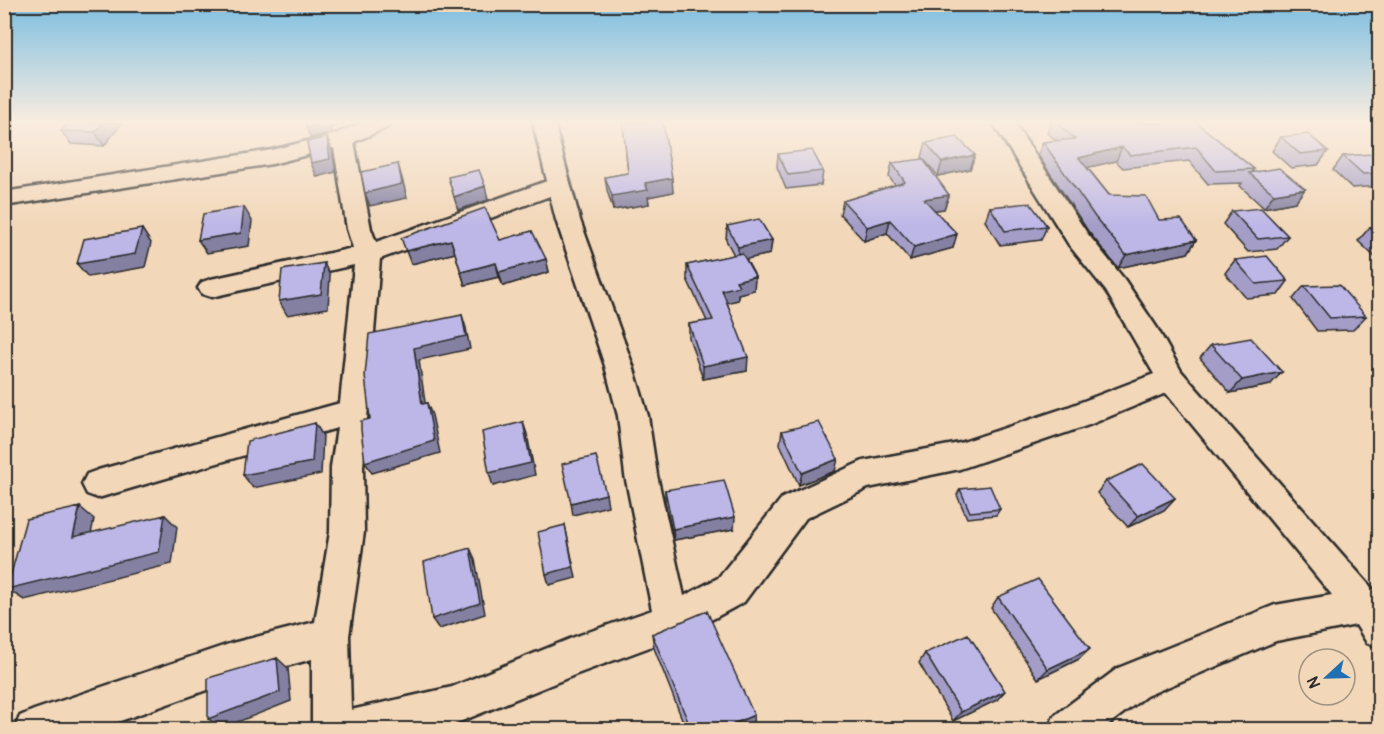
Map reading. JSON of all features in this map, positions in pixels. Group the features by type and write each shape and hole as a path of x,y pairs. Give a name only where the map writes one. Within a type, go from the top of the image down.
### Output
{"street":[{"path":"4,199 270,157"},
{"path":"332,729 331,636 347,532 347,467 368,254 359,229 346,157"},
{"path":"551,157 558,185 619,366 633,416 641,475 672,621"},
{"path":"1025,157 1078,239 1115,285 1147,335 1171,379 1372,618"},
{"path":"211,288 313,264 368,254 558,185"},
{"path":"352,729 452,706 578,655 672,621 731,590 794,508 863,475 960,456 1078,416 1171,379"},
{"path":"98,484 354,411"},
{"path":"1068,729 1132,682 1275,624 1372,618"},
{"path":"34,729 231,662 331,636"}],"building":[{"path":"310,157 330,157 330,159 311,163"},
{"path":"626,157 669,157 672,178 645,183 648,190 612,196 605,177 628,173"},
{"path":"780,157 816,157 823,171 788,175"},
{"path":"938,157 964,157 942,162"},
{"path":"1054,157 1082,157 1079,158 1109,195 1146,196 1159,220 1181,219 1196,240 1126,255 1095,217"},
{"path":"1205,157 1239,157 1254,169 1216,171"},
{"path":"1344,157 1380,159 1380,173 1363,174"},
{"path":"923,159 949,195 924,199 957,234 914,247 890,220 867,227 843,201 905,182 892,163"},
{"path":"398,164 402,184 365,193 361,172"},
{"path":"1279,168 1305,189 1274,194 1249,173"},
{"path":"479,170 485,186 454,197 448,177"},
{"path":"1030,203 1047,226 1005,231 990,207"},
{"path":"244,207 241,233 198,240 203,214"},
{"path":"485,208 500,240 532,231 546,259 499,272 496,263 461,272 451,240 406,251 401,238"},
{"path":"1261,208 1288,236 1258,239 1232,211"},
{"path":"759,219 772,240 738,247 727,226"},
{"path":"1380,226 1380,236 1370,227"},
{"path":"142,229 135,254 77,264 84,239"},
{"path":"742,253 755,276 736,281 739,286 722,290 748,357 703,366 689,324 713,320 687,265"},
{"path":"1267,256 1288,281 1256,284 1235,260"},
{"path":"324,263 321,294 279,301 282,270"},
{"path":"1339,285 1366,316 1330,318 1304,286"},
{"path":"462,315 466,336 414,348 422,404 427,403 434,441 365,462 361,421 370,419 365,376 369,334"},
{"path":"1251,338 1282,372 1242,380 1211,345"},
{"path":"523,422 531,463 489,473 482,432"},
{"path":"819,422 838,459 802,473 782,431"},
{"path":"315,423 312,462 243,475 247,441"},
{"path":"596,456 606,494 571,503 562,464"},
{"path":"1143,464 1175,498 1138,516 1106,481"},
{"path":"724,480 735,517 673,529 665,490"},
{"path":"990,486 1000,509 970,512 960,489"},
{"path":"80,507 73,537 165,515 159,552 7,589 26,519"},
{"path":"565,525 573,567 546,574 538,532"},
{"path":"470,548 480,603 432,619 424,562"},
{"path":"1038,579 1090,649 1048,669 998,597"},
{"path":"707,611 754,715 722,729 691,729 652,634"},
{"path":"968,634 1005,691 961,712 925,653"},
{"path":"277,658 280,692 208,719 208,678"}]}
